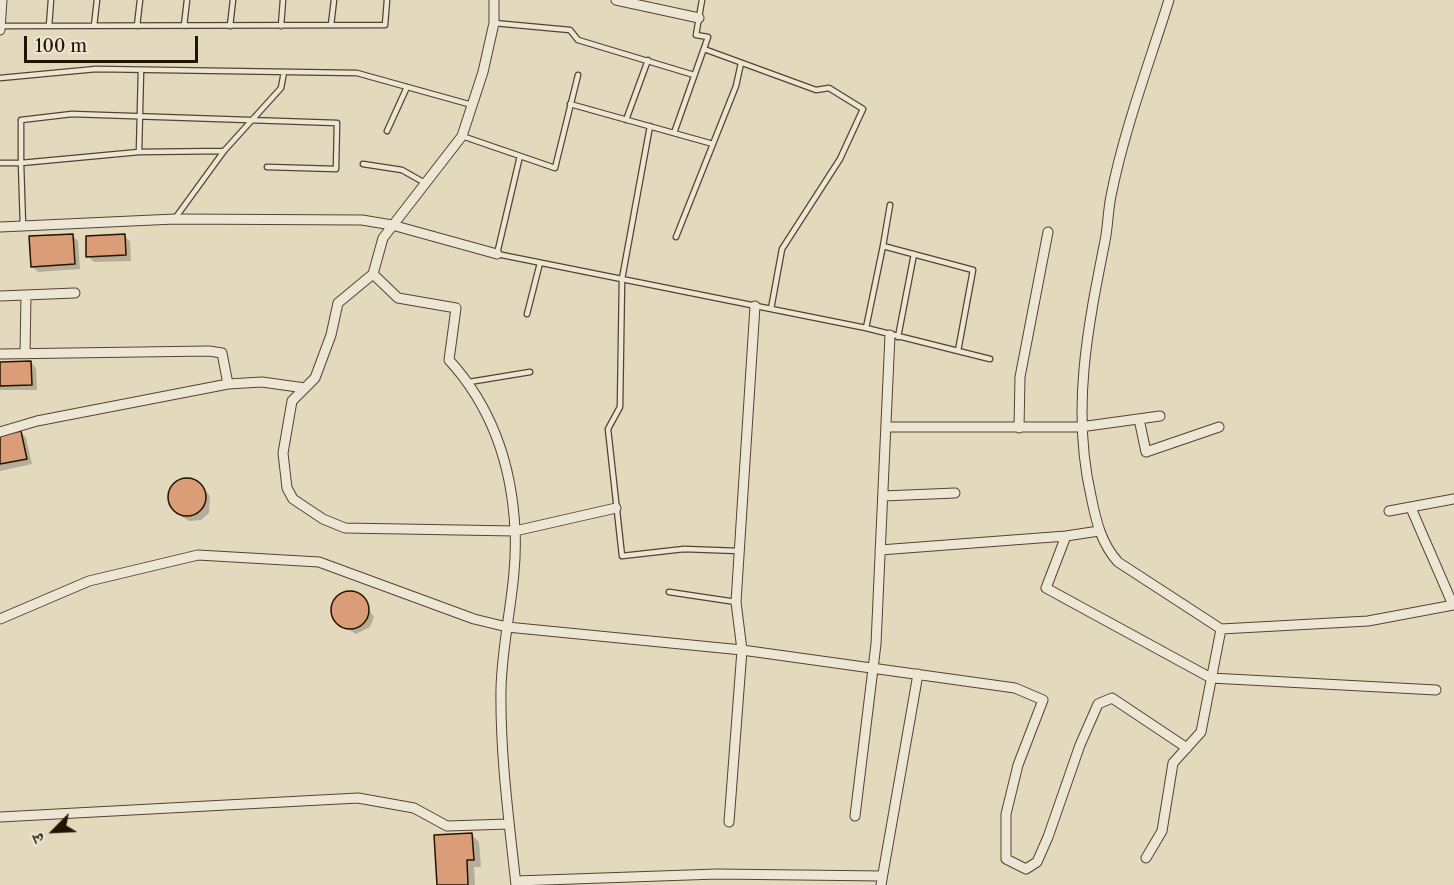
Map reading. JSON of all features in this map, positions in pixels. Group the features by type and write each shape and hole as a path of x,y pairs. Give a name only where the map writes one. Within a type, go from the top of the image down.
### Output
{"street":[{"path":"0,27 3,0"},
{"path":"494,0 494,23 462,136 383,238 373,274 338,303 331,335 315,378 292,401 283,453 287,488 293,499 323,519 345,528 515,531 616,508"},
{"path":"616,0 699,18"},
{"path":"1169,0 1111,197 1106,237 1089,316 1080,427 1086,473 1099,531 1118,562 1221,629 1368,621 1453,605 1411,508"},
{"path":"0,227 175,219 362,220 392,225 497,254"},
{"path":"1018,428 1020,377 1048,232"},
{"path":"373,274 398,298 456,308 449,360 469,382 489,415 507,468 515,531 501,689 509,824 516,883 717,874 882,881 918,674"},
{"path":"0,296 75,293"},
{"path":"25,354 26,295"},
{"path":"729,822 742,650 736,602 755,306"},
{"path":"855,816 873,667 886,427 894,336"},
{"path":"0,354 209,351 222,353 228,384"},
{"path":"0,432 38,421 228,384 262,382 305,388"},
{"path":"886,427 1080,427 1160,416"},
{"path":"1139,419 1146,452 1219,427"},
{"path":"883,496 955,493"},
{"path":"1389,511 1454,499"},
{"path":"880,550 1066,536 1099,531"},
{"path":"1066,536 1046,588 1211,678 1436,690"},
{"path":"0,619 89,581 198,555 319,562 474,620 507,627 742,650 1015,688 1043,700 1018,765 1005,814 1006,859 1026,869 1037,862 1048,837 1080,745 1098,704 1112,698 1187,748"},
{"path":"1146,858 1162,831 1173,763 1201,732 1221,629"},
{"path":"0,817 358,798 414,808 447,826 509,824"}],"lane":[{"path":"49,26 51,0"},
{"path":"94,26 97,0"},
{"path":"137,26 140,0"},
{"path":"184,26 187,0"},
{"path":"231,26 233,0"},
{"path":"281,26 283,0"},
{"path":"331,25 334,0"},
{"path":"0,27 385,25 387,0"},
{"path":"674,133 708,37 696,35 702,0"},
{"path":"494,23 570,30 578,40 694,75"},
{"path":"704,49 816,90 829,88 863,109 840,159 782,249 771,309"},
{"path":"626,120 648,60"},
{"path":"676,237 736,86 741,63"},
{"path":"0,78 96,69 357,73 472,105"},
{"path":"138,152 141,70"},
{"path":"175,219 224,151 281,88 284,72"},
{"path":"462,136 555,168 578,75"},
{"path":"387,131 406,87"},
{"path":"570,104 713,144"},
{"path":"23,226 21,120 72,114 337,123 336,169 267,167"},
{"path":"650,126 622,279 620,407 608,429 622,555 684,549 739,551"},
{"path":"0,163 138,152 224,151"},
{"path":"520,156 497,254 866,328 990,359"},
{"path":"363,164 402,170 424,183"},
{"path":"866,328 890,205"},
{"path":"883,246 973,270 958,351"},
{"path":"894,336 914,254"},
{"path":"527,314 540,263"},
{"path":"469,382 530,372"},
{"path":"669,592 736,602"}],"building":[{"path":"73,234 75,264 31,267 29,236"},
{"path":"125,234 126,255 86,257 86,236"},
{"path":"31,361 32,385 0,386 0,362"},
{"path":"21,431 27,459 0,464 0,435"},
{"path":"187,478 201,483 206,497 201,511 187,516 173,511 168,497 173,483"},
{"path":"350,591 363,597 369,610 363,623 350,629 337,623 331,610 337,597"},
{"path":"472,833 474,860 467,860 468,885 437,885 434,835"}]}
